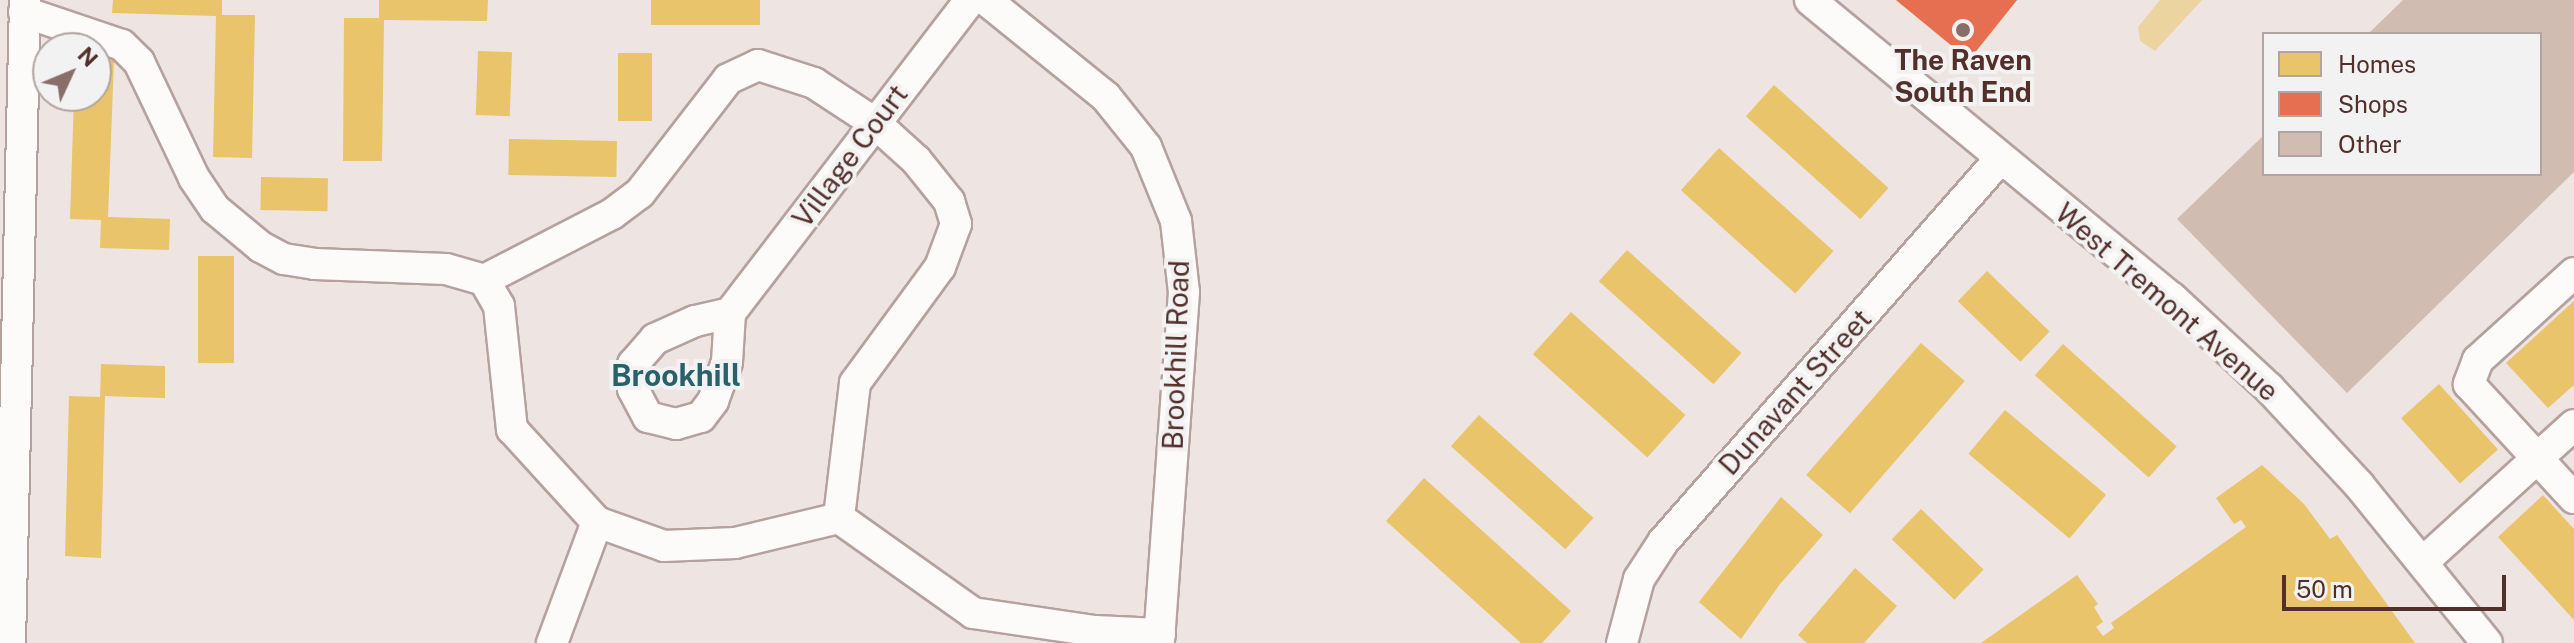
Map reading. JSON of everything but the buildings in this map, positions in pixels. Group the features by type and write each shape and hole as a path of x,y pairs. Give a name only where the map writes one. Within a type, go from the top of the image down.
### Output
{"street":[{"name":"Village Court","path":"730,313 970,0"},
{"name":"Brookhill Road","path":"986,0 1106,97 1146,147 1176,221 1184,292 1160,638"},
{"name":"West Tremont Avenue","path":"1810,0 2172,298 2269,388 2423,562 2487,643"},
{"path":"10,643 25,6 108,39 139,62 194,178 215,209 261,247 284,259 315,264 446,269 484,280 612,214 640,193 715,91 746,69 758,65 789,73 875,123 931,176 949,201 956,224 940,267 855,383 839,518"},
{"name":"Dunavant Street","path":"1622,643 1639,579 1663,542 2000,159"},
{"path":"2574,273 2470,371 2469,384 2475,395 2574,498"},
{"path":"484,280 499,306 512,429 597,522 664,546 735,543 839,518 973,613 1160,638"},
{"path":"2423,562 2574,425"},
{"path":"552,643 597,522"}],"shaded area":[{"path":"2160,0 2202,0 2155,51 2140,41 2138,27"}],"place":[{"name":"The Raven South End","path":"1963,30"}],"district":[{"name":"Brookhill","path":"676,375"}]}
